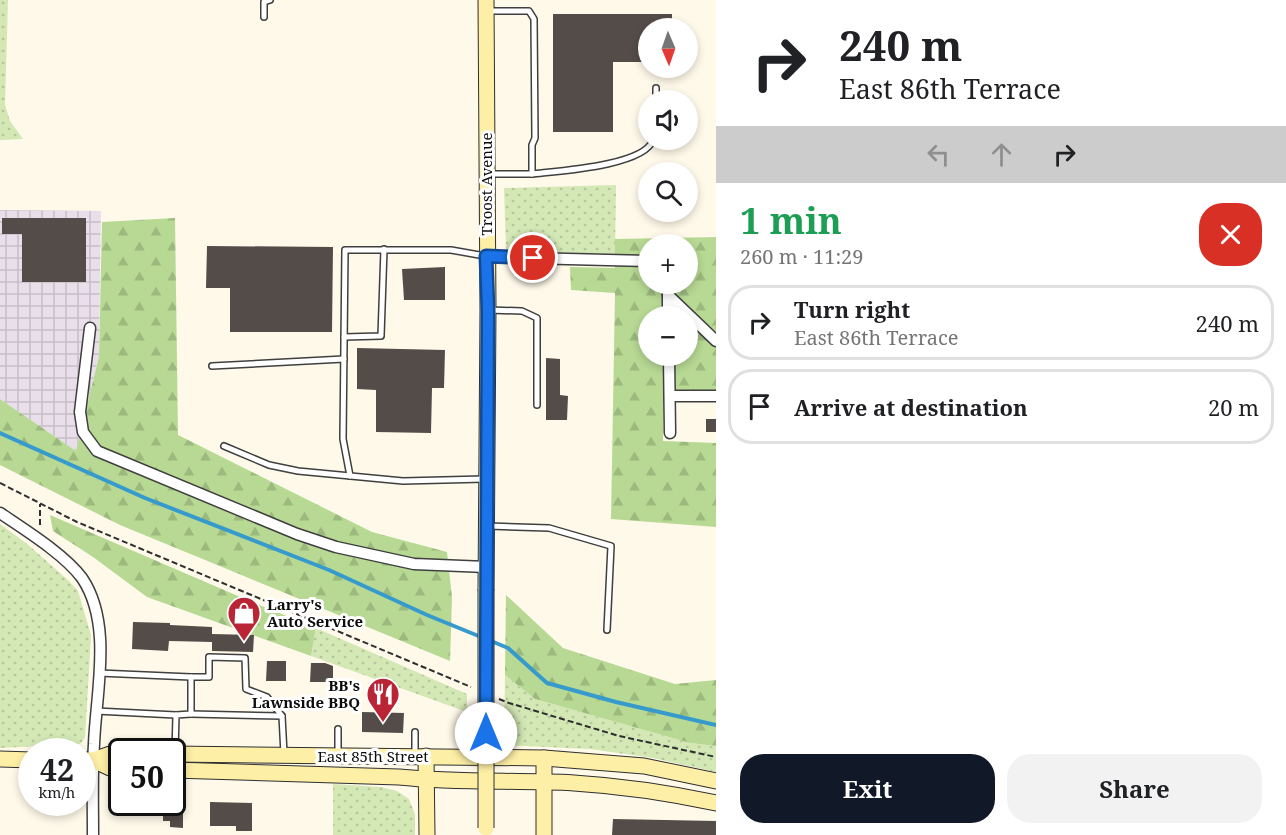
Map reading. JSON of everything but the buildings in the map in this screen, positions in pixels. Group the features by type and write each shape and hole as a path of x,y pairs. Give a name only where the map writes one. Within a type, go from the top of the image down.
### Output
{"main road":[{"name":"Troost Avenue","path":"486,6 488,310 486,832"},
{"name":"East 85th Street","path":"186,754 544,758 644,766 716,781"},
{"path":"420,756 426,780 427,835"},
{"path":"544,758 544,835"},
{"path":"0,759 18,760"},
{"name":"East 85th Street","path":"186,770 610,786 716,803"}],"street":[{"path":"486,256 638,261"},
{"path":"673,294 716,341"},
{"path":"90,328 80,412 83,432 97,451 297,534 336,547 414,564 486,567"},
{"path":"669,366 670,433"},
{"path":"669,396 716,396"},
{"path":"0,513 63,558 82,579 95,606 101,644 92,738"},
{"path":"92,816 93,835"}],"lane":[{"path":"264,17 264,2 270,0"},
{"path":"486,6 529,11 534,19 535,138 532,145 532,174"},
{"path":"486,174 532,174 602,165 625,160 644,150"},
{"path":"350,476 343,439 345,249 451,250 486,256"},
{"path":"344,337 381,336 384,249"},
{"path":"488,310 522,310 537,318 537,405"},
{"path":"212,366 344,359"},
{"path":"224,446 269,465 298,471 403,481 486,479"},
{"path":"486,526 549,528 611,546 607,630"},
{"path":"99,673 209,677 209,657 244,658 246,689 267,697 282,716 284,755"},
{"path":"190,677 191,714"},
{"path":"96,711 282,716"},
{"path":"175,738 176,714"},
{"path":"338,729 338,756"},
{"path":"415,732 420,756"}],"path":[{"path":"0,483 87,526 477,690"},
{"path":"39,541 40,504"},
{"path":"499,699 619,736 716,757"}],"shaded area":[{"path":"0,210 101,211 99,356 76,451 0,399"}],"green space":[{"path":"0,0 8,0 5,105 10,121 23,139 0,140"},
{"path":"616,185 615,254 506,251 504,188"},
{"path":"175,218 178,435 372,532 447,552 452,597 450,661 120,525 0,465 0,399 76,451 99,356 102,222"},
{"path":"698,237 716,237 716,390 664,390 663,441 716,443 716,527 611,519 615,293 571,290 570,267 615,268 615,239 638,239 638,294 698,294"},
{"path":"50,515 316,628 311,656 147,597 53,531"},
{"path":"0,524 26,543 78,591 91,635 85,738 18,738 18,747 0,748"},
{"path":"506,595 563,648 675,684 716,680 716,746 690,743 535,699 505,675"},
{"path":"316,628 467,694 467,712 311,656"},
{"path":"505,675 535,699 690,743 716,746 716,772 653,758 590,749 504,745"},
{"path":"333,784 381,787 397,791 409,799 415,814 415,835 333,835"}],"waterway":[{"path":"0,433 145,498 329,570 481,637"},
{"path":"491,641 508,648 547,683 716,725"}],"place":[{"name":"Larry's Auto Service","path":"244,642"},
{"name":"BB's Lawnside BBQ","path":"383,723"}],"route":[{"path":"486,733 488,310 486,256 533,258"}]}
